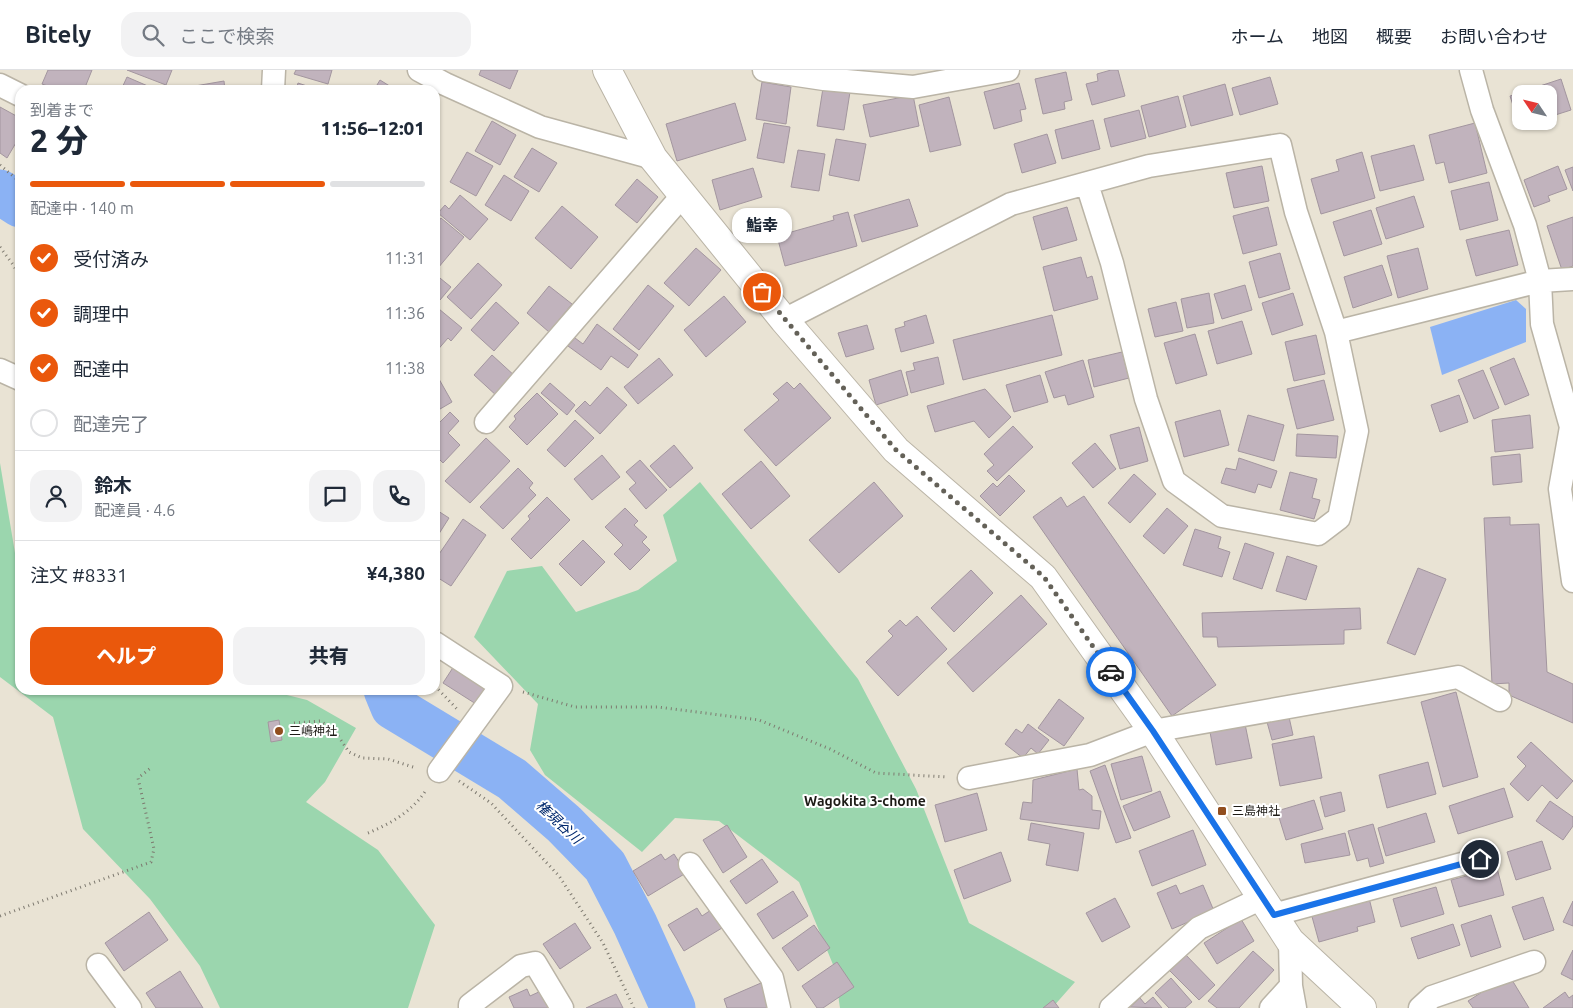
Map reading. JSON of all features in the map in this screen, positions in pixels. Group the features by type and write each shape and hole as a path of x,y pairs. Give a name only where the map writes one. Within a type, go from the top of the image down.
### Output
{"street":[{"path":"273,85 274,70"},
{"path":"419,70 540,127 653,158"},
{"path":"607,70 653,158 784,320 896,450 1044,577 1153,731 1290,941 1362,1008"},
{"path":"764,70 824,79 913,87 1008,70"},
{"path":"1471,70 1482,110 1525,225 1540,281 1542,324 1571,427 1560,489 1569,514 1573,581"},
{"path":"0,85 15,92"},
{"path":"784,320 1011,204 1149,166 1280,145 1296,212 1336,332 1357,431 1339,518 1318,534 1222,516 1174,482 1146,399 1112,263 1087,184"},
{"path":"486,422 682,196"},
{"path":"1336,332 1540,281 1573,279"},
{"path":"0,370 15,377"},
{"path":"439,771 501,686 440,646"},
{"path":"969,778 1090,755 1153,731 1458,677 1500,700"},
{"path":"1112,1008 1199,928 1268,907 1480,859"},
{"path":"690,864 772,978 779,1008"},
{"path":"1290,941 1291,986 1295,1008"},
{"path":"1420,1008 1432,997 1534,962"},
{"path":"470,1008 470,1005 522,966 535,963 562,1008"},
{"path":"98,965 130,1008"},
{"path":"1271,1008 1291,986"}],"path":[{"path":"0,165 15,178"},
{"path":"0,247 15,268"},
{"path":"501,686 575,707 658,706 759,720 830,749 876,774 969,778"},
{"path":"440,691 460,713 474,723"},
{"path":"294,723 320,721 334,730 349,752 362,758 388,759 415,768 439,771 491,803 559,876 603,943 634,1008"},
{"path":"0,916 151,862 154,849 138,778 152,767"},
{"path":"368,833 390,824 422,797 439,771"}],"green space":[{"path":"0,463 15,553 15,688 0,677"},
{"path":"700,482 858,679 916,789 969,923 1075,982 1052,1008 840,1008 834,967 799,882 719,821 675,818 642,852 545,775 530,750 538,704 474,637 507,571 542,566 576,612 638,590 677,561 663,515"},
{"path":"24,695 287,695 307,700 356,728 325,782 306,802 378,850 435,925 408,1008 220,1008 200,966 150,899 83,829 53,717"}],"water":[{"path":"1516,300 1526,309 1526,342 1442,375 1430,327"}],"building":[{"path":"48,70 92,70 86,85 42,84"},
{"path":"127,70 172,70 166,85"},
{"path":"296,70 332,70 328,84 294,74"},
{"path":"481,70 518,70 510,89 479,75"},
{"path":"1118,70 1125,96 1092,105 1086,84 1098,81 1097,74"},
{"path":"1066,72 1072,100 1064,102 1065,109 1043,114 1035,79"},
{"path":"127,77 145,85 123,85"},
{"path":"1270,77 1278,104 1240,115 1232,88"},
{"path":"1561,79 1571,110 1558,114 1558,85 1543,85"},
{"path":"380,80 388,85 377,85"},
{"path":"224,81 224,85 201,85"},
{"path":"762,82 791,87 786,124 756,119"},
{"path":"1019,83 1026,109 1020,110 1022,121 994,129 984,92"},
{"path":"1225,84 1233,115 1191,126 1183,96"},
{"path":"823,88 850,92 844,130 817,126"},
{"path":"913,95 919,126 870,137 863,105"},
{"path":"1178,96 1186,127 1149,137 1141,106"},
{"path":"949,97 961,145 930,152 919,105"},
{"path":"735,103 746,140 677,161 666,124"},
{"path":"0,107 15,115 15,144 7,158 0,153"},
{"path":"1139,110 1146,138 1111,147 1104,119"},
{"path":"1093,120 1100,149 1062,159 1055,130"},
{"path":"492,121 516,135 500,165 475,151"},
{"path":"764,123 790,127 784,163 757,158"},
{"path":"1475,123 1487,173 1449,183 1444,162 1436,164 1429,135"},
{"path":"1047,134 1056,163 1022,173 1014,144"},
{"path":"836,139 866,144 859,181 829,175"},
{"path":"1414,145 1424,180 1380,191 1371,156"},
{"path":"532,148 557,163 539,192 514,177"},
{"path":"798,150 825,154 819,191 791,187"},
{"path":"467,152 493,166 476,196 450,182"},
{"path":"1362,152 1375,198 1321,214 1311,179 1339,171 1336,160"},
{"path":"1262,166 1269,201 1234,208 1226,173"},
{"path":"1558,166 1567,189 1548,196 1550,201 1534,207 1524,180"},
{"path":"1573,167 1573,191 1565,170"},
{"path":"753,168 762,197 720,210 712,180"},
{"path":"504,175 529,191 511,221 485,205"},
{"path":"637,179 658,197 637,223 615,205"},
{"path":"1489,182 1498,220 1460,230 1451,191"},
{"path":"460,195 488,219 470,240 440,215 440,211 445,205 449,209"},
{"path":"1414,196 1424,227 1386,239 1376,208"},
{"path":"909,199 918,226 862,242 854,215"},
{"path":"562,206 598,237 571,269 535,238"},
{"path":"1067,207 1077,240 1042,250 1033,217"},
{"path":"1268,207 1277,245 1243,254 1233,216"},
{"path":"1371,210 1382,244 1344,256 1333,222"},
{"path":"848,212 857,246 785,266 777,236 834,220 833,216"},
{"path":"1573,217 1573,266 1562,270 1547,226"},
{"path":"441,218 464,237 440,266"},
{"path":"1509,230 1518,265 1476,276 1466,240"},
{"path":"696,248 721,270 689,306 664,283"},
{"path":"1418,248 1428,289 1398,298 1387,256"},
{"path":"1280,253 1290,289 1259,298 1249,262"},
{"path":"1081,257 1087,278 1092,276 1098,299 1054,311 1043,267"},
{"path":"478,263 502,285 471,319 447,297"},
{"path":"1382,265 1392,295 1353,308 1344,277"},
{"path":"440,278 451,287 440,300"},
{"path":"648,285 674,306 639,350 613,329"},
{"path":"1245,285 1252,310 1222,319 1214,294"},
{"path":"549,286 572,304 549,332 527,313"},
{"path":"1209,293 1214,323 1187,328 1181,299"},
{"path":"1293,293 1303,325 1272,335 1262,303"},
{"path":"724,296 746,322 706,357 684,330"},
{"path":"496,302 519,323 494,351 471,330"},
{"path":"1176,302 1183,331 1155,337 1148,309"},
{"path":"440,310 462,328 451,341 448,338 440,347"},
{"path":"926,315 934,343 901,352 895,329 905,326 904,322"},
{"path":"1052,315 1062,355 963,380 953,340"},
{"path":"1242,321 1252,354 1217,364 1208,331"},
{"path":"597,324 638,355 628,368 611,356 601,370 568,346 575,338 583,344"},
{"path":"867,325 874,349 846,357 838,333"},
{"path":"1195,334 1207,375 1176,384 1164,343"},
{"path":"1316,335 1325,374 1294,381 1285,342"},
{"path":"1122,352 1129,378 1094,387 1088,360"},
{"path":"492,355 516,377 498,397 474,375"},
{"path":"938,357 944,384 911,393 906,372 915,370 913,363"},
{"path":"659,358 673,375 638,404 624,387"},
{"path":"1514,358 1529,395 1505,405 1490,368"},
{"path":"1083,360 1094,397 1068,405 1065,395 1054,398 1045,372"},
{"path":"901,370 908,395 876,405 869,380"},
{"path":"1483,370 1499,408 1474,419 1458,380"},
{"path":"1040,375 1048,402 1014,412 1006,385"},
{"path":"1324,380 1334,420 1297,429 1287,389"},
{"path":"440,381 452,402 440,409"},
{"path":"787,382 794,389 800,383 831,418 776,466 744,430 779,400 773,394"},
{"path":"550,383 575,405 567,415 541,393"},
{"path":"607,387 627,405 600,434 575,411 585,401 590,406"},
{"path":"985,389 1011,417 989,438 974,421 935,432 927,406"},
{"path":"537,393 558,414 527,445 509,427 516,419 514,416"},
{"path":"1459,395 1468,422 1440,432 1431,405"},
{"path":"1220,410 1229,445 1184,457 1175,422"},
{"path":"450,412 459,421 448,433 460,445 443,463 440,460 440,422"},
{"path":"1248,415 1284,425 1274,461 1238,451"},
{"path":"1530,415 1533,448 1495,452 1492,420"},
{"path":"575,420 594,438 565,467 547,450"},
{"path":"1013,426 1033,447 997,481 987,471 994,465 984,454"},
{"path":"1139,427 1148,461 1120,469 1110,435"},
{"path":"1297,434 1338,436 1336,458 1296,456"},
{"path":"486,438 510,461 470,503 445,481"},
{"path":"1095,443 1116,469 1093,488 1072,463"},
{"path":"674,445 693,468 670,488 650,466"},
{"path":"1520,454 1522,482 1493,485 1491,457"},
{"path":"602,455 620,477 592,500 574,479"},
{"path":"1239,458 1277,471 1271,488 1258,484 1255,493 1221,483 1226,468 1236,470"},
{"path":"640,460 667,490 646,509 629,489 636,483 626,472"},
{"path":"761,461 790,496 751,529 722,494"},
{"path":"518,468 533,483 529,488 536,495 503,529 480,507"},
{"path":"1290,472 1317,479 1312,498 1320,500 1314,519 1280,510"},
{"path":"1134,474 1156,494 1130,523 1108,503"},
{"path":"1009,475 1025,491 1000,516 980,496 993,483 997,487"},
{"path":"874,482 903,516 839,573 809,540"},
{"path":"1084,496 1216,685 1172,716 1033,517 1061,497 1067,507"},
{"path":"547,497 570,520 531,559 511,539 530,519 528,516"},
{"path":"625,508 638,521 634,525 647,537 642,542 650,550 630,570 614,554 623,545 605,527"},
{"path":"1167,508 1188,526 1164,554 1143,536"},
{"path":"440,512 449,518 440,532"},
{"path":"1510,517 1510,525 1539,524 1547,672 1573,684 1573,723 1509,695 1509,683 1492,684 1484,518"},
{"path":"463,519 486,535 451,586 440,579 440,553"},
{"path":"1195,529 1221,537 1218,548 1230,552 1222,577 1183,565"},
{"path":"583,540 605,562 581,586 559,564"},
{"path":"1245,543 1274,553 1262,589 1233,579"},
{"path":"1287,556 1317,566 1306,600 1276,591"},
{"path":"1418,568 1446,579 1415,655 1387,643"},
{"path":"971,570 993,593 954,632 931,608"},
{"path":"1021,595 1047,624 973,692 947,663"},
{"path":"1360,608 1361,629 1344,630 1344,644 1218,647 1217,637 1203,637 1202,613"},
{"path":"917,616 947,649 898,696 866,662 893,636 888,631 900,620 906,626"},
{"path":"454,666 487,687 476,704 443,683"},
{"path":"1456,692 1478,777 1443,787 1421,702"},
{"path":"1059,699 1084,718 1064,746 1038,728"},
{"path":"1289,717 1293,735 1272,740 1267,722"},
{"path":"279,720 282,740 271,742 268,722"},
{"path":"1028,724 1049,740 1038,754 1031,748 1023,758 1005,744 1016,729 1022,733"},
{"path":"1245,724 1252,758 1216,765 1210,732"},
{"path":"1314,736 1322,778 1280,786 1272,744"},
{"path":"1531,742 1573,781 1557,799 1542,785 1528,801 1510,784 1526,766 1517,757"},
{"path":"1142,756 1152,791 1121,800 1111,764"},
{"path":"1428,762 1436,794 1387,808 1379,775"},
{"path":"1105,765 1131,838 1116,843 1090,771"},
{"path":"1077,769 1079,790 1083,789 1092,796 1092,810 1101,811 1099,829 1020,819 1023,802 1032,803 1033,780"},
{"path":"1504,788 1513,817 1458,834 1449,806"},
{"path":"1160,791 1170,817 1134,831 1123,806"},
{"path":"1341,792 1345,811 1325,817 1320,797"},
{"path":"977,793 987,830 945,842 935,805"},
{"path":"1314,800 1323,829 1286,840 1277,811"},
{"path":"1550,801 1573,817 1573,826 1563,840 1536,821"},
{"path":"1426,813 1435,842 1386,856 1378,828"},
{"path":"1031,823 1084,833 1078,871 1046,865 1050,844 1028,840"},
{"path":"1373,824 1384,863 1370,867 1368,858 1357,861 1348,831"},
{"path":"727,825 747,857 723,873 703,840"},
{"path":"1193,830 1206,865 1152,886 1139,851"},
{"path":"1345,833 1350,855 1305,863 1301,844"},
{"path":"1542,841 1551,869 1516,880 1507,852"},
{"path":"1001,852 1011,881 964,899 954,870"},
{"path":"661,854 665,860 674,854 686,873 648,896 633,871"},
{"path":"762,859 778,882 746,904 730,881"},
{"path":"1497,868 1504,895 1459,907 1451,880"},
{"path":"1176,885 1180,894 1203,885 1214,911 1172,929 1157,893"},
{"path":"1436,887 1444,914 1401,927 1393,899"},
{"path":"793,891 808,916 773,939 757,914"},
{"path":"1543,897 1554,930 1524,940 1512,907"},
{"path":"1115,898 1130,927 1102,942 1086,913"},
{"path":"1369,898 1375,922 1357,927 1358,931 1319,942 1311,913"},
{"path":"1573,901 1573,926 1563,922"},
{"path":"697,908 702,916 711,910 722,928 684,951 668,925"},
{"path":"149,912 168,940 124,971 105,943"},
{"path":"1491,915 1501,947 1471,957 1461,925"},
{"path":"1241,919 1254,941 1217,964 1204,943"},
{"path":"575,923 591,948 560,969 543,944"},
{"path":"1453,924 1460,945 1418,959 1411,938"},
{"path":"814,925 830,948 798,971 782,948"},
{"path":"1573,950 1573,980 1561,974"},
{"path":"1253,951 1274,970 1239,1008 1217,1008 1208,1001"},
{"path":"1183,952 1215,985 1199,1000 1167,968"},
{"path":"837,962 854,987 823,1008 817,1008 802,986"},
{"path":"180,971 203,1008 156,1008 146,993"},
{"path":"1509,975 1529,1008 1473,1008 1468,1001"},
{"path":"1171,978 1192,1002 1185,1008 1169,1008 1155,993"},
{"path":"761,983 771,1008 727,1008 724,999"},
{"path":"527,989 530,996 541,991 549,1008 514,1008 509,997"},
{"path":"1565,992 1569,998 1573,995 1573,1008 1543,1008"},
{"path":"616,994 623,1008 586,1008"},
{"path":"1153,997 1162,1008 1130,1007 1140,998 1145,1004"},
{"path":"1053,1000 1059,1008 1043,1008"}],"waterway":[{"name":"権現谷川","path":"0,192 15,202"},
{"name":"権現谷川","path":"388,695 393,707 512,779 564,824 605,866 635,924 673,1008"}],"way so far":[{"path":"762,292 896,450 1044,577 1111,672"}],"place":[{"name":"鮨幸","path":"762,292"},
{"name":"三嶋神社","path":"279,731"},
{"name":"三島神社","path":"1222,811"}],"district":[{"name":"Wagokita 3-chome","path":"865,801"}],"route":[{"path":"1111,672 1153,731 1274,915 1480,859"}]}
